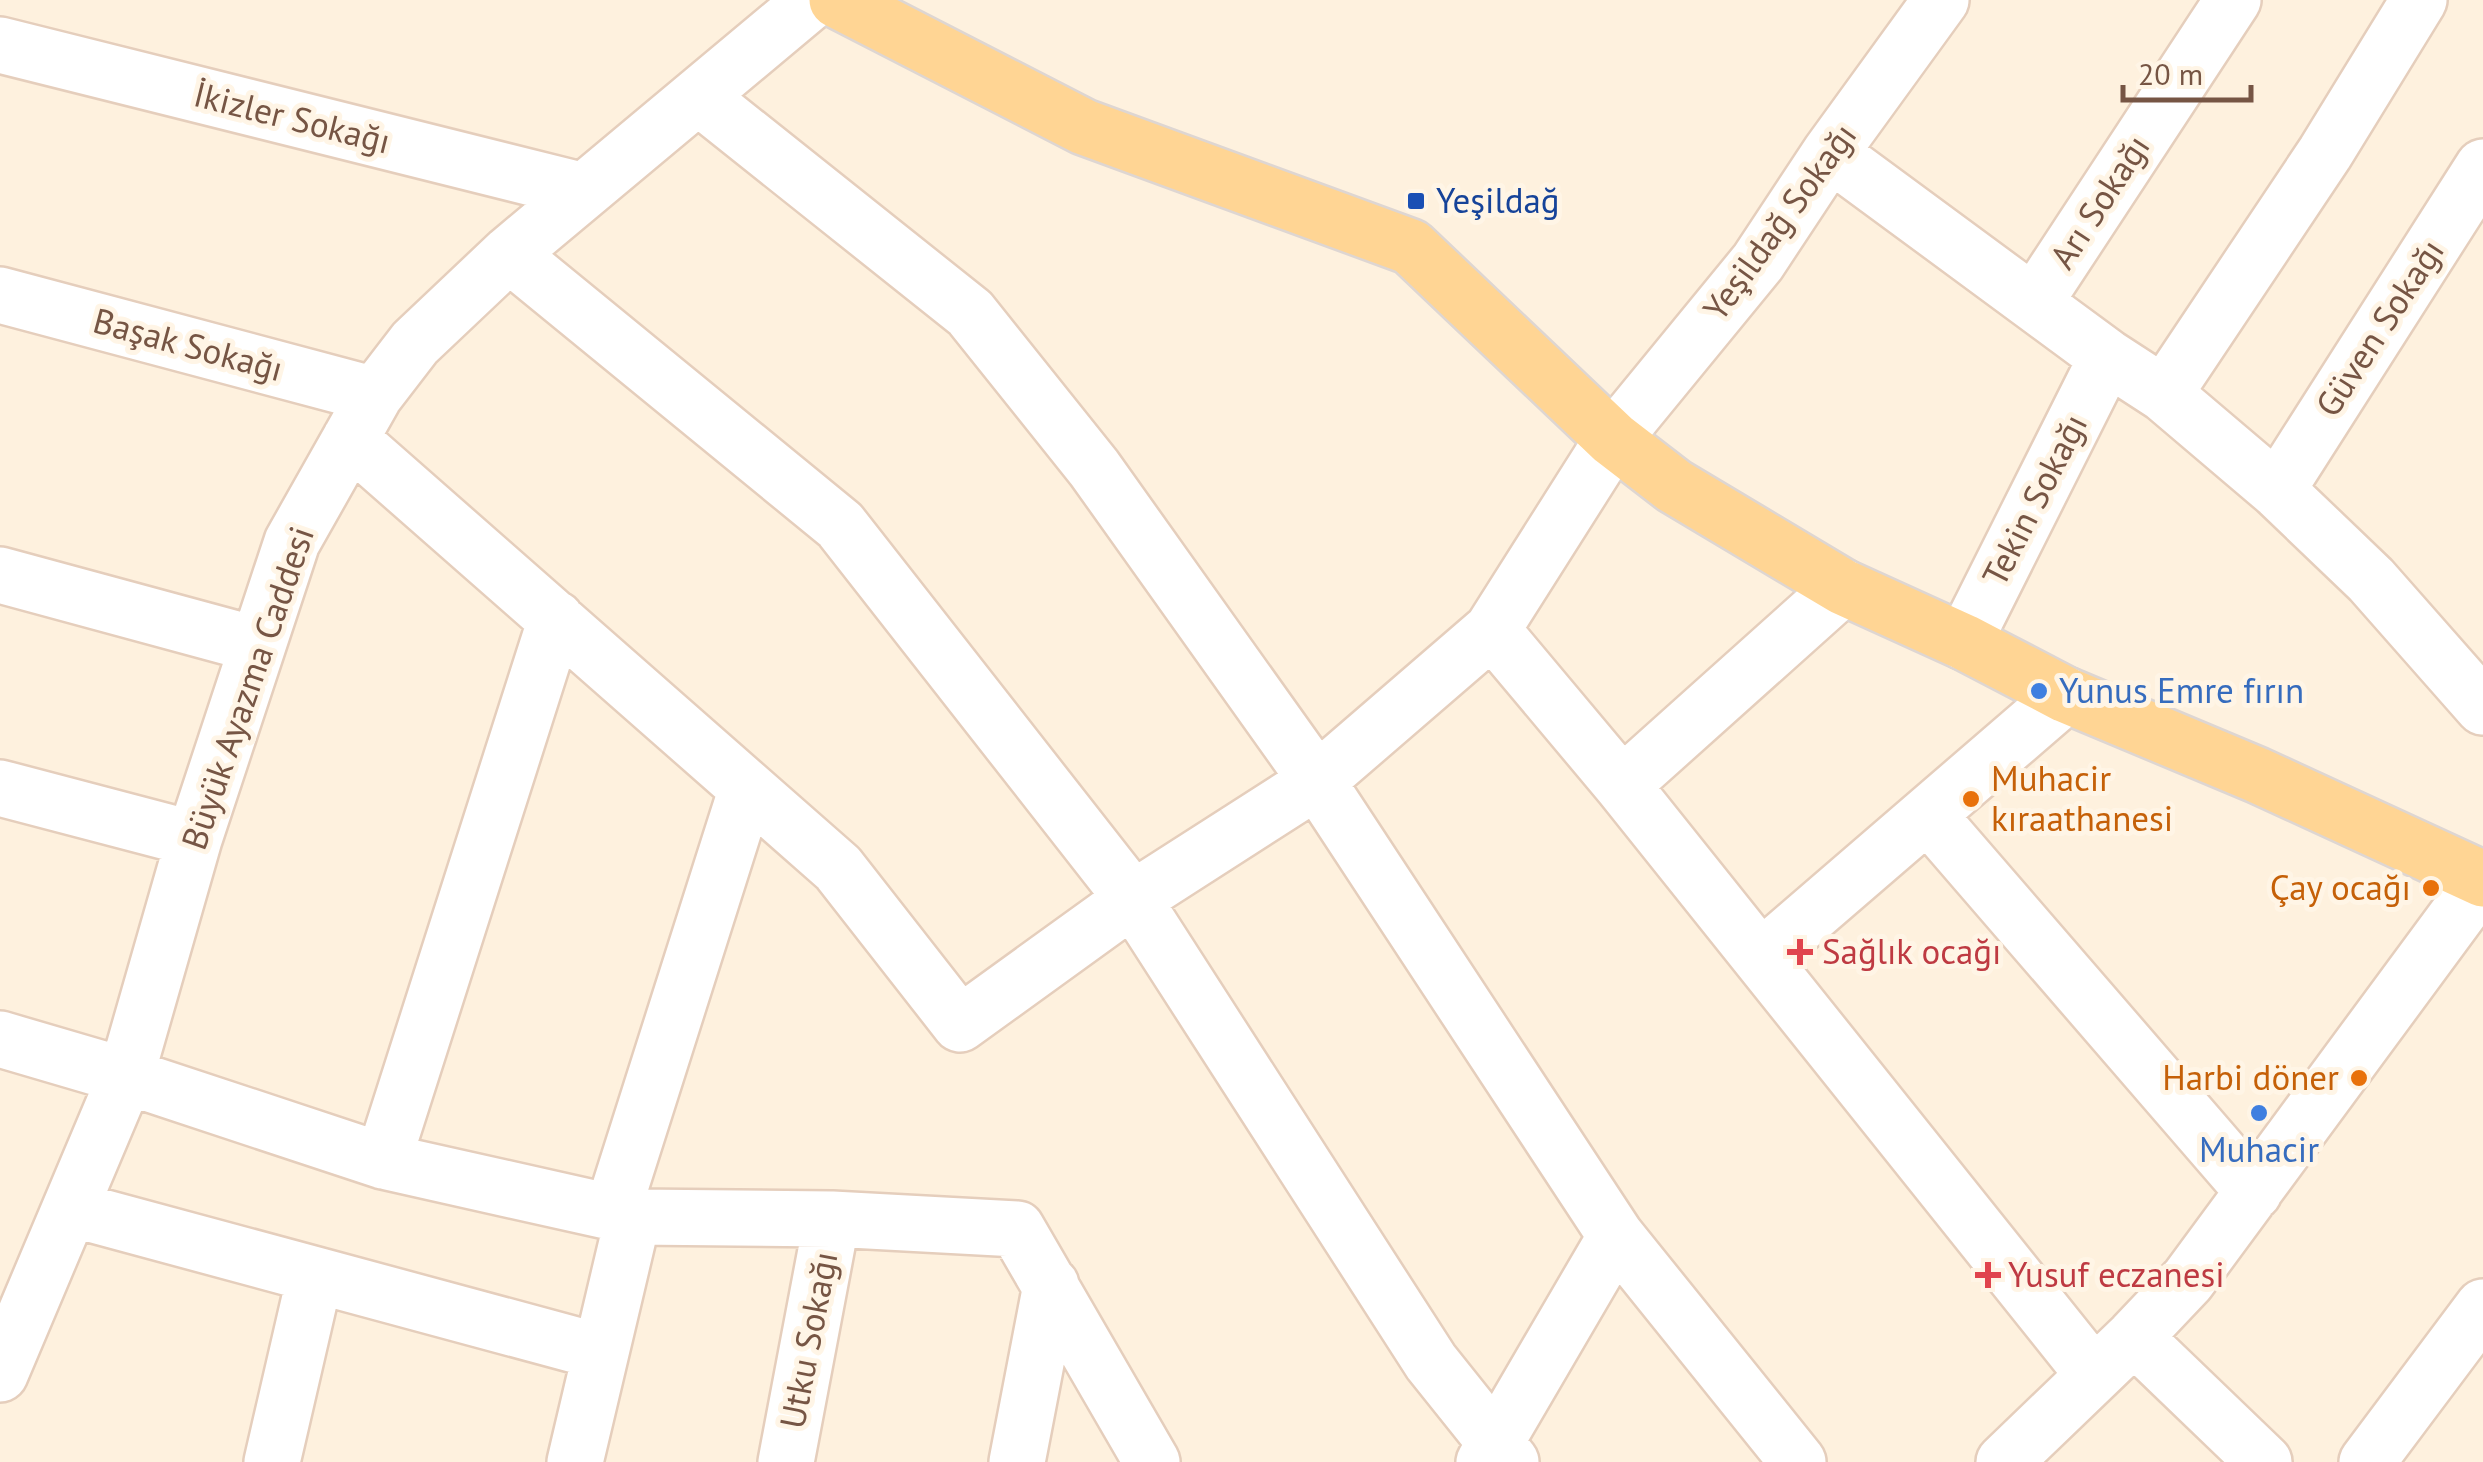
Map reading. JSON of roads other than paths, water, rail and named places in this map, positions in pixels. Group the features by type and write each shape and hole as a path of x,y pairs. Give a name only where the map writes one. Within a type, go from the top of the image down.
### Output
{"main road":[{"path":"837,0 1084,127 1412,247 1613,439 1674,486 1843,587 1964,642 2066,695 2256,775 2483,879"}],"street":[{"name":"Büyük Ayazma Caddesi","path":"0,1374 126,1076 194,839 292,542 362,417 416,343 509,254 812,0"},
{"name":"Yeşildağ Sokağı","path":"747,788 838,868 960,1024 1132,899 1316,782 1492,630 1613,439 1758,262 1830,153 1940,0"},
{"name":"Arı Sokağı","path":"2034,303 2233,0"},
{"path":"2164,394 2325,153 2419,0"},
{"name":"İkizler Sokağı","path":"0,45 584,191"},
{"path":"699,97 970,314 1094,468 1316,782 1616,1236 1798,1462"},
{"path":"1830,153 2107,358 2164,394 2277,490 2372,580 2483,707"},
{"name":"Güven Sokağı","path":"2277,490 2483,167"},
{"path":"509,254 840,525 1132,899 1430,1362 1497,1456 1616,1236"},
{"name":"Başak Sokağı","path":"0,296 362,417"},
{"name":"Tekin Sokağı","path":"1964,642 2107,358"},
{"path":"362,417 556,619 747,788 622,1215 600,1352 575,1462"},
{"path":"0,575 258,645"},
{"path":"1622,785 1843,587"},
{"path":"382,1160 556,619"},
{"path":"1492,630 1622,785 2094,1375"},
{"path":"1761,958 2066,695"},
{"path":"0,788 194,839"},
{"path":"1928,814 2254,1192"},
{"path":"2004,1462 2188,1280 2483,879"},
{"path":"0,1038 382,1160 622,1215 832,1219 1018,1229 1152,1462"},
{"path":"72,1210 600,1352"},
{"name":"Utku Sokağı","path":"786,1462 832,1219"},
{"path":"272,1462 315,1276"},
{"path":"1017,1462 1051,1285"},
{"path":"2367,1462 2483,1307"},
{"path":"2134,1337 2264,1462"}],"place":[{"name":"Yeşildağ","path":"1416,201"},
{"name":"Yunus Emre fırın","path":"2039,691"},
{"name":"Muhacir kıraathanesi","path":"1971,799"},
{"name":"Çay ocağı","path":"2431,888"},
{"name":"Sağlık ocağı","path":"1800,952"},
{"name":"Harbi döner","path":"2359,1078"},
{"name":"Muhacir","path":"2259,1113"},
{"name":"Yusuf eczanesi","path":"1988,1275"}]}
